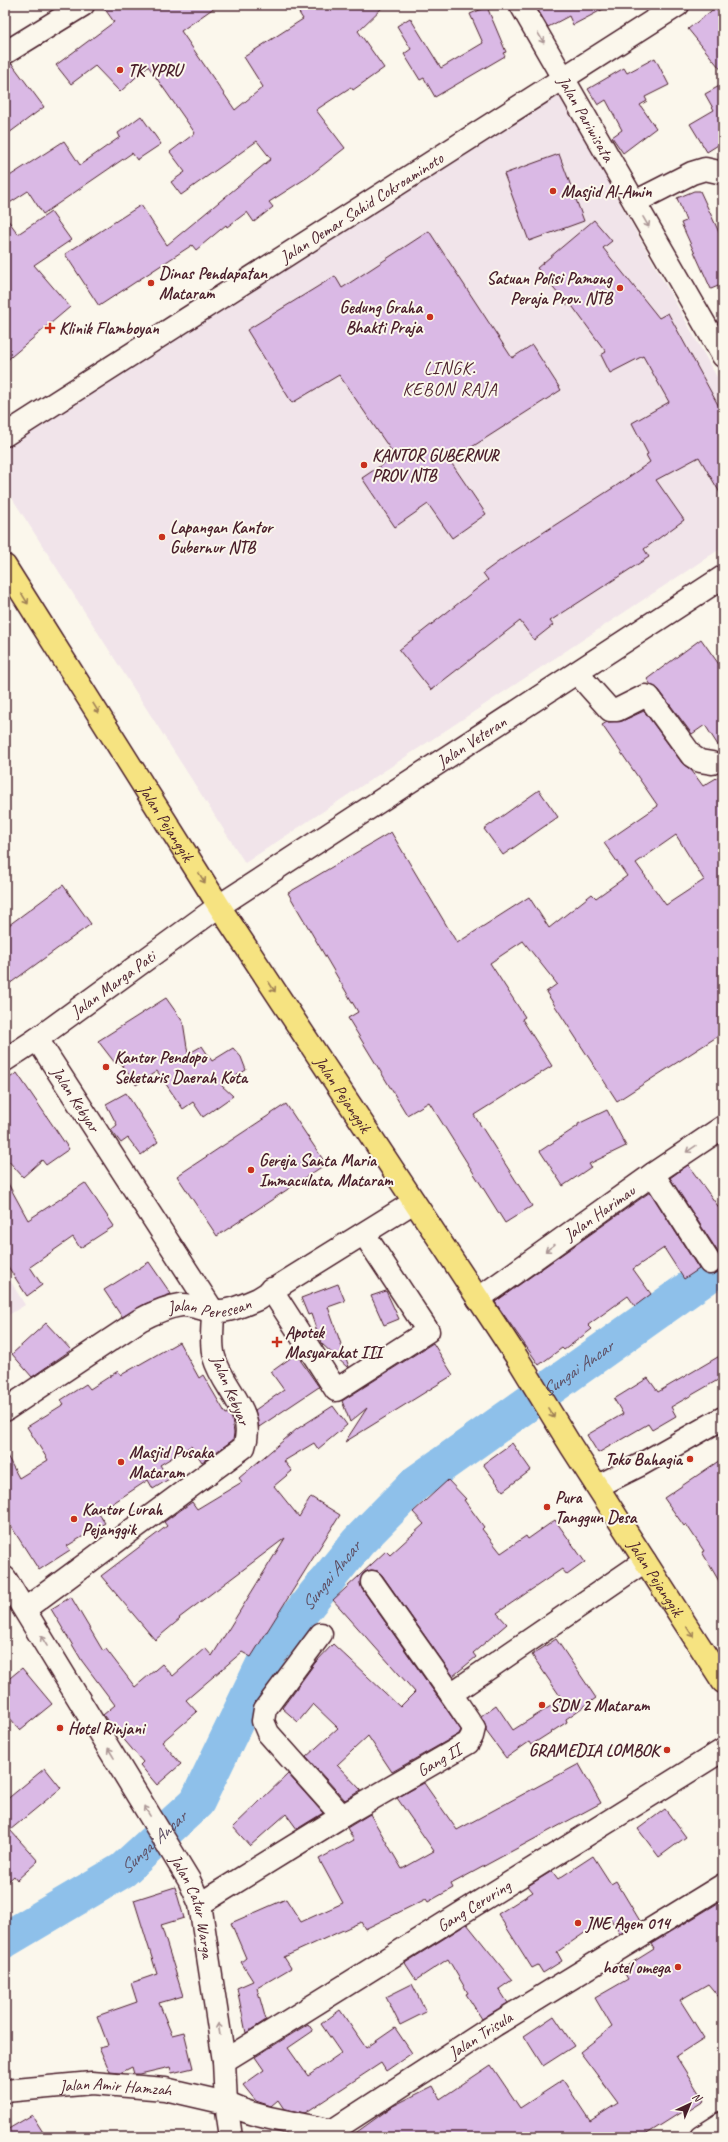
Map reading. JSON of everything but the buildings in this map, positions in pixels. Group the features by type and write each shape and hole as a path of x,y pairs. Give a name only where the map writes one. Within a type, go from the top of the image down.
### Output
{"main road":[{"name":"Jalan Pejanggik","path":"5,566 219,906 516,1356 571,1446 723,1682"}],"street":[{"path":"5,54 57,12 83,5"},
{"name":"Jalan Pariwisata","path":"521,5 565,78 723,356"},
{"name":"Jalan Oemar Sahid Cokroaminoto","path":"5,435 278,259 678,5"},
{"path":"635,202 692,173 704,169 723,172"},
{"name":"Jalan Veteran","path":"219,906 723,577"},
{"path":"577,673 610,710 617,710 645,696 649,697 692,756 700,761 712,762"},
{"name":"Jalan Marga Pati","path":"5,1060 38,1039 219,906"},
{"name":"Jalan Kebyar","path":"25,1609 244,1447 248,1436 248,1422 214,1358 213,1311 38,1039"},
{"name":"Jalan Harimau","path":"478,1299 653,1174 723,1127"},
{"path":"653,1174 710,1263"},
{"name":"Jalan Peresean","path":"5,1410 134,1324 156,1312 169,1307 189,1305 213,1311 228,1310 243,1305 364,1234 414,1202"},
{"path":"271,1289 336,1390 428,1331 364,1234"},
{"path":"598,1486 640,1465 723,1418"},
{"path":"372,1582 451,1694 645,1561"},
{"name":"Jalan Catur Warga","path":"5,1578 189,1880 200,1904 224,2061 226,2103 231,2137"},
{"path":"321,1634 265,1710 263,1721 268,1732 342,1816"},
{"name":"Gang II","path":"200,1904 342,1816 468,1743 474,1728 451,1694"},
{"name":"Gang Ceruring","path":"224,2061 723,1750"},
{"name":"Jalan Trisula","path":"226,2103 238,2109 283,2122 328,2130 335,2129 495,2025 723,1885"},
{"name":"Jalan Amir Hamzah","path":"5,2090 92,2083 165,2089 226,2103"},
{"path":"701,2137 723,2124"}],"shaded area":[{"name":"KANTOR GUBERNUR PROV NTB","path":"560,95 723,388 723,547 245,863 5,487 5,444"},
{"path":"5,1272 25,1305 5,1317"}],"waterway":[{"name":"Sungai Ancar","path":"5,1940 123,1870 197,1802 270,1651 358,1542 415,1484 714,1271 723,1267"}],"place":[{"name":"TK YPRU","path":"120,70"},
{"name":"Masjid Al-Amin","path":"553,191"},
{"name":"Dinas Pendapatan Mataram","path":"151,283"},
{"name":"Satuan Polisi Pamong Peraja Prov. NTB","path":"620,288"},
{"name":"Gedung Graha Bhakti Praja","path":"430,317"},
{"name":"Klinik Flamboyan","path":"50,328"},
{"name":"KANTOR GUBERNUR PROV NTB","path":"364,465"},
{"name":"Lapangan Kantor Gubernur NTB","path":"162,537"},
{"name":"Kantor Pendopo Seketaris Daerah Kota","path":"106,1067"},
{"name":"Gereja Santa Maria Immaculata, Mataram","path":"251,1170"},
{"name":"Apotek Masyarakat III","path":"277,1342"},
{"name":"Toko Bahagia","path":"690,1459"},
{"name":"Masjid Pusaka Mataram","path":"121,1462"},
{"name":"Pura Tanggun Desa","path":"547,1507"},
{"name":"Kantor Lurah Pejanggik","path":"74,1519"},
{"name":"SDN 2 Mataram","path":"542,1705"},
{"name":"Hotel Rinjani","path":"60,1728"},
{"name":"GRAMEDIA LOMBOK","path":"667,1750"},
{"name":"JNE Agen 014","path":"578,1923"},
{"name":"hotel omega","path":"678,1967"}],"district":[{"name":"LINGK. KEBON RAJA","path":"450,378"}]}
